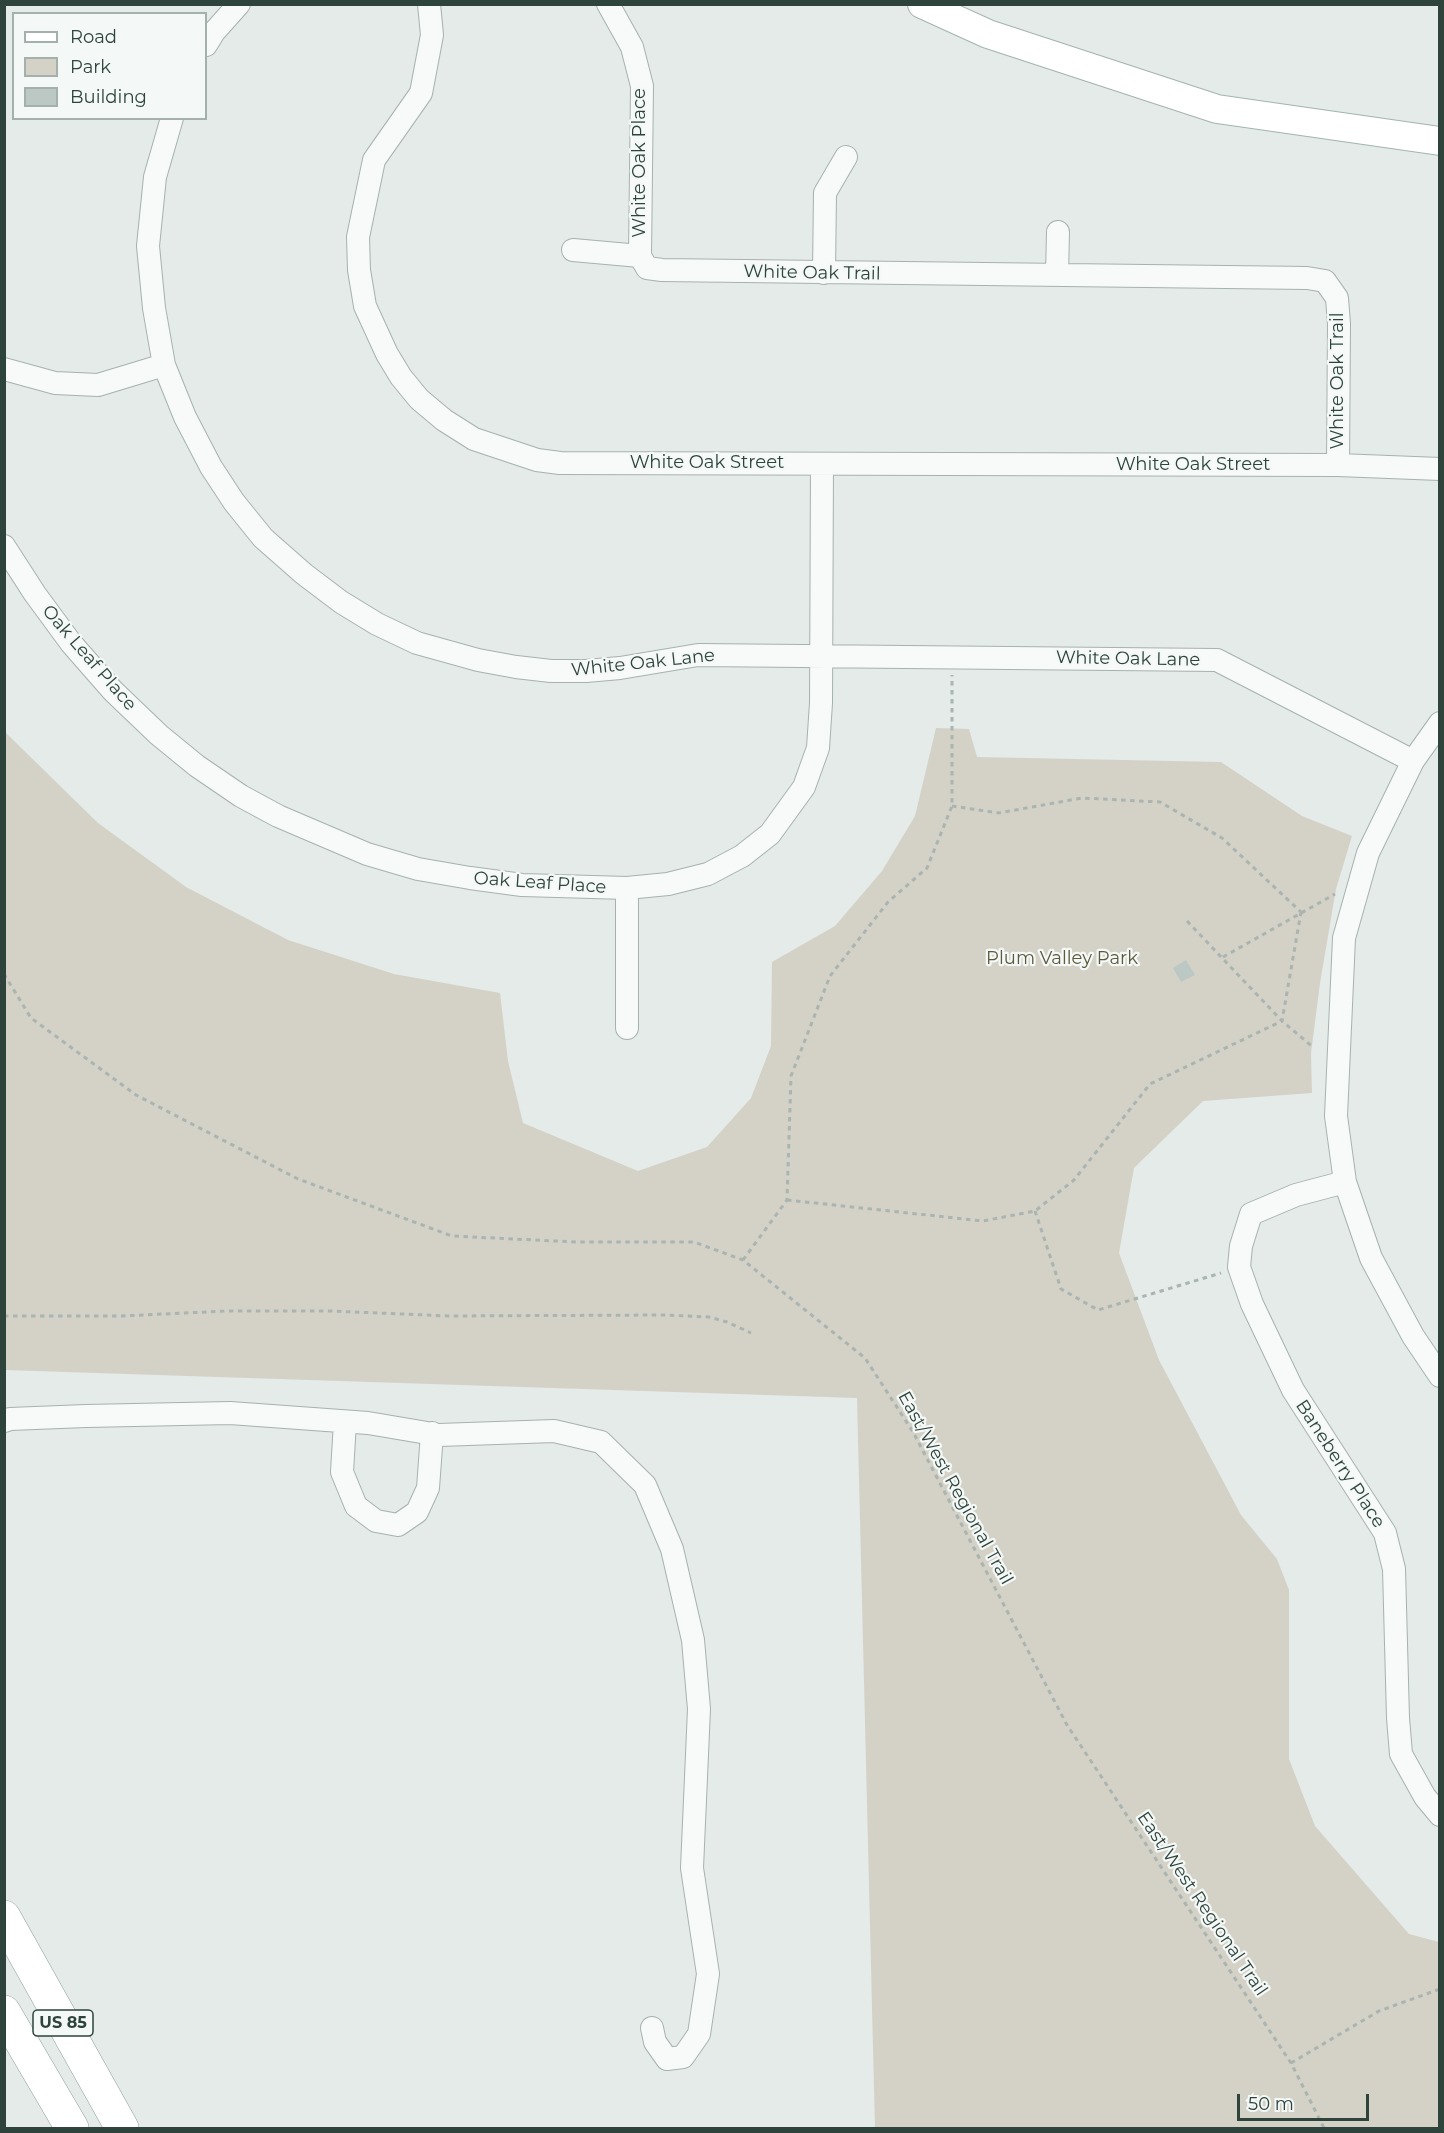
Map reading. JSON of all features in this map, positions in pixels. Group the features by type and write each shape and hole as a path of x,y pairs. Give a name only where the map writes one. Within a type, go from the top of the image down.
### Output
{"highway":[{"name":"US 85","path":"4,1917 122,2128"},
{"name":"US 85","path":"4,2012 72,2128"}],"main road":[{"path":"922,4 988,34 1217,109 1440,141"}],"street":[{"path":"207,43 239,4"},
{"name":"White Oak Street","path":"429,4 432,35 421,93 374,160 358,237 359,270 365,306 387,354 401,377 419,399 444,420 474,439 537,460 572,463 1338,465 1440,469"},
{"name":"White Oak Place","path":"608,4 632,47 642,86 640,256"},
{"name":"White Oak Lane","path":"171,120 155,177 148,246 154,308 164,365 185,417 211,467 234,502 263,538 304,574 341,602 377,624 417,643 478,660 551,671 620,668 698,655 1217,660 1413,761"},
{"path":"824,273 825,194 846,157"},
{"path":"1057,275 1058,232"},
{"name":"White Oak Trail","path":"573,250 640,256 647,268 662,270 1307,278 1325,281 1337,298 1339,324 1338,465"},
{"path":"4,369 55,383 98,385 164,365"},
{"name":"Oak Leaf Place","path":"4,546 71,643 113,691 166,741 197,766 241,796 278,816 367,854 418,869 522,885 627,888 668,885 708,874 742,856 770,834 804,787 818,748 821,703 822,464"},
{"path":"1440,723 1413,761 1368,853 1344,938 1336,1116 1345,1182 1371,1258 1413,1336 1440,1376"},
{"path":"627,888 627,1028"},
{"name":"Baneberry Place","path":"1345,1182 1296,1195 1251,1214 1241,1246 1239,1267 1252,1304 1293,1390 1384,1533 1394,1569 1401,1754 1425,1797 1440,1815"},
{"path":"4,1421 86,1416 230,1413 345,1422 432,1433 554,1431 601,1442 645,1485 672,1549 693,1640 698,1698 692,1869 708,1974 699,2034 683,2057 667,2059 655,2042 652,2028"},
{"path":"345,1422 342,1472 356,1506 376,1521 398,1525 417,1512 428,1488 432,1433"}],"path":[{"path":"742,1260 787,1200 791,1076 830,976 888,902 927,868 952,806 952,657"},
{"path":"952,806 999,813 1082,798 1160,802 1222,838 1301,912"},
{"path":"1223,957 1339,892"},
{"path":"1282,1021 1301,912"},
{"path":"1187,921 1282,1021 1314,1048"},
{"name":"East/West Regional Trail","path":"4,974 31,1018 136,1095 298,1179 452,1236 576,1242 694,1242 742,1260 865,1358 913,1432 1067,1725 1292,2063 1324,2128"},
{"path":"787,1200 983,1221 1035,1211 1074,1180 1150,1084 1282,1021"},
{"path":"1035,1211 1061,1289 1098,1310 1239,1267"},
{"path":"4,1316 332,1311 449,1316 709,1317 751,1333"},
{"path":"1292,2063 1379,2011 1440,1989"}],"green space":[{"name":"Plum Valley Park","path":"936,728 969,729 977,757 1221,762 1302,816 1352,836 1336,889 1320,983 1311,1053 1312,1093 1203,1101 1134,1168 1119,1253 1159,1360 1241,1515 1277,1559 1289,1590 1289,1759 1315,1826 1409,1934 1439,1942 1439,2128 875,2128 857,1398 5,1370 4,731 98,823 186,887 288,940 394,974 500,993 508,1061 523,1123 638,1171 707,1147 751,1098 771,1046 772,962 835,926 882,871 915,816"}],"building":[{"path":"1186,960 1195,975 1181,982 1173,968"}]}
